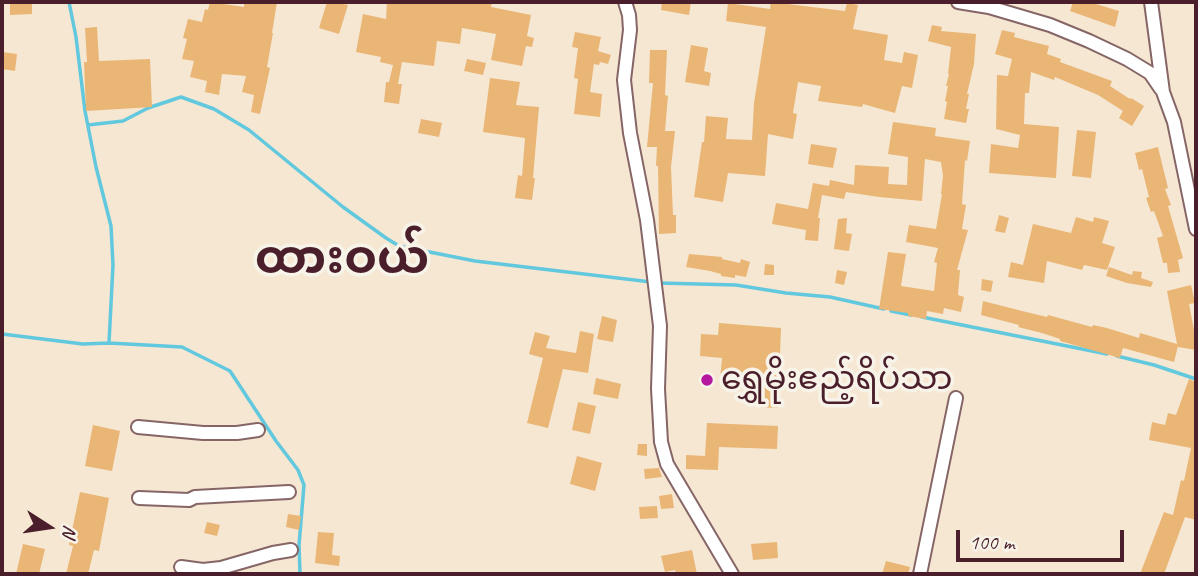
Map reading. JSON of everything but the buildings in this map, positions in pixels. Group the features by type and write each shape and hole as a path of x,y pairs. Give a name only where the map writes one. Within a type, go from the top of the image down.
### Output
{"street":[{"path":"625,2 631,30 624,80 630,133 647,220 660,326 658,402 661,442 667,464 732,574"},
{"path":"958,2 989,7 1049,24 1089,41 1150,74 1163,92"},
{"path":"1151,2 1163,92 1174,122 1196,229"},
{"path":"920,574 956,398"},
{"path":"138,427 203,433 258,430"},
{"path":"139,498 188,500 289,492"},
{"path":"181,567 203,570 221,568 291,550"}],"waterway":[{"path":"69,2 85,111 111,226 113,265 109,343"},
{"path":"88,125 123,121 148,108 181,97 214,109 249,130 343,207 399,246 475,261 651,282"},
{"path":"659,283 736,285 830,297 884,309"},
{"path":"891,311 911,315"},
{"path":"922,317 1107,354"},
{"path":"2,334 83,344 182,347 230,371 298,470 304,485 299,545 300,574"},
{"path":"1117,356 1196,379"}],"place":[{"name":"ရွှေမိုးဧည့်ရိပ်သာ","path":"707,380"}],"district":[{"name":"ထားဝယ်","path":"342,261"}]}
